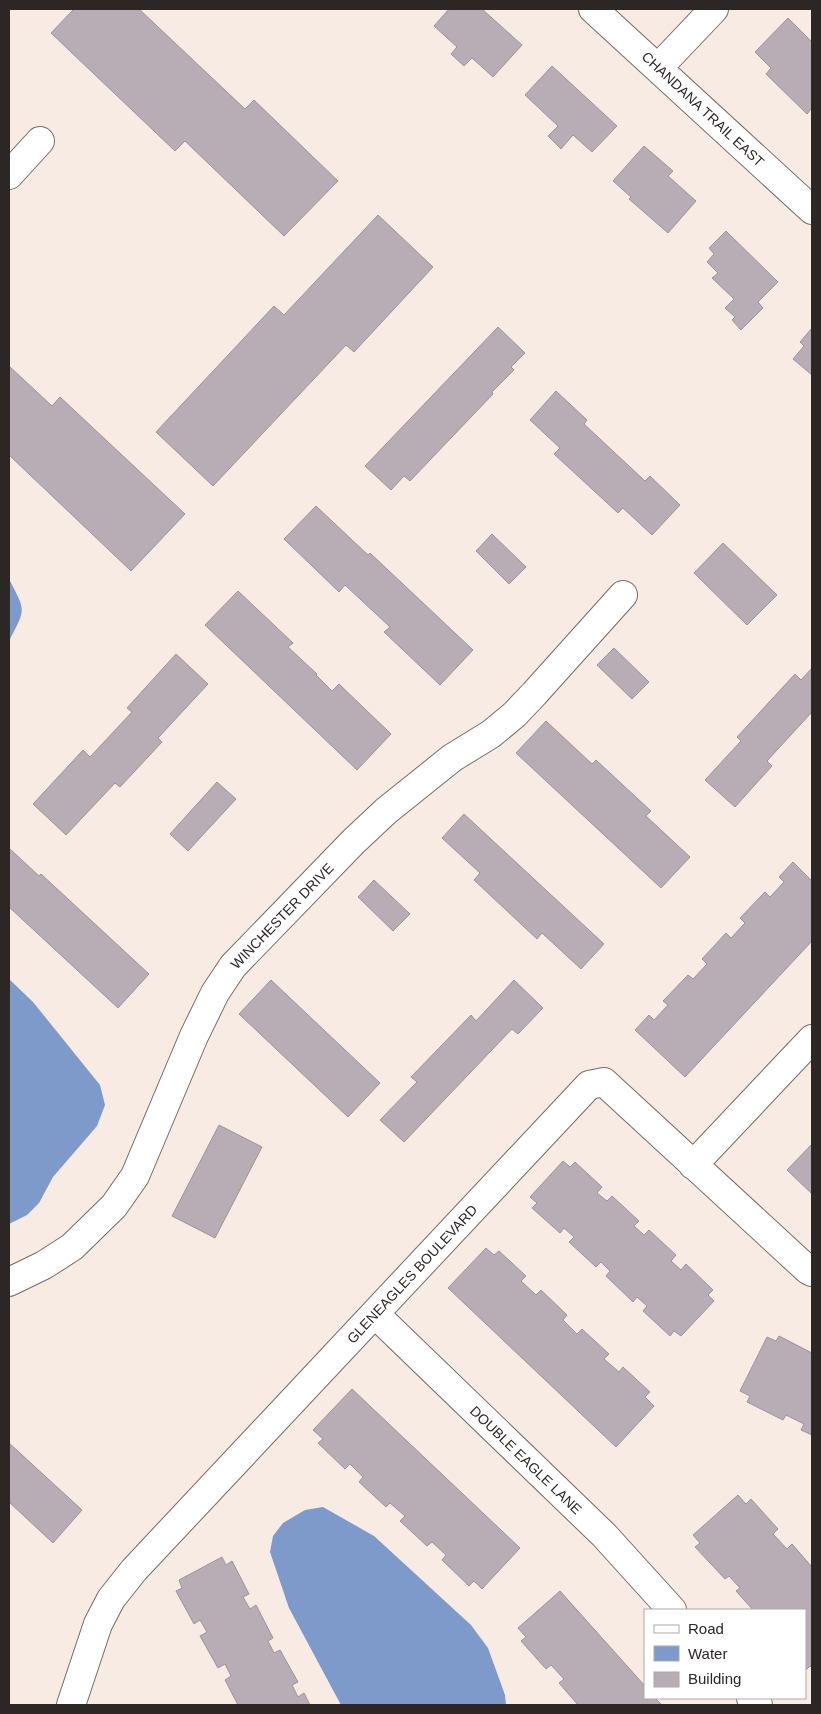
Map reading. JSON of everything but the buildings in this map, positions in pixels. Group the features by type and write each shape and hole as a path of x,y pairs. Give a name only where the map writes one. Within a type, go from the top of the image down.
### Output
{"street":[{"name":"CHANDANA TRAIL EAST","path":"594,9 812,210"},
{"path":"658,68 714,9"},
{"path":"9,175 40,141"},
{"name":"WINCHESTER DRIVE","path":"9,1282 44,1265 72,1247 114,1206 135,1176 194,1036 215,994 233,966 353,842 386,811 452,758 491,734 514,715 623,595"},
{"path":"693,1165 812,1039"},
{"name":"GLENEAGLES BOULEVARD","path":"71,1705 98,1624 111,1599 128,1577 589,1085 604,1082 812,1272"},
{"name":"DOUBLE EAGLE LANE","path":"375,1314 604,1535 671,1609"}],"water":[{"path":"9,579 19,598 22,610 19,622 9,641"},
{"path":"9,979 33,1002 100,1085 105,1105 97,1126 53,1177 39,1203 27,1215 9,1224"},
{"path":"323,1507 374,1536 471,1625 488,1648 505,1695 506,1705 341,1705 289,1608 270,1552 273,1536 283,1523 305,1510"}]}
